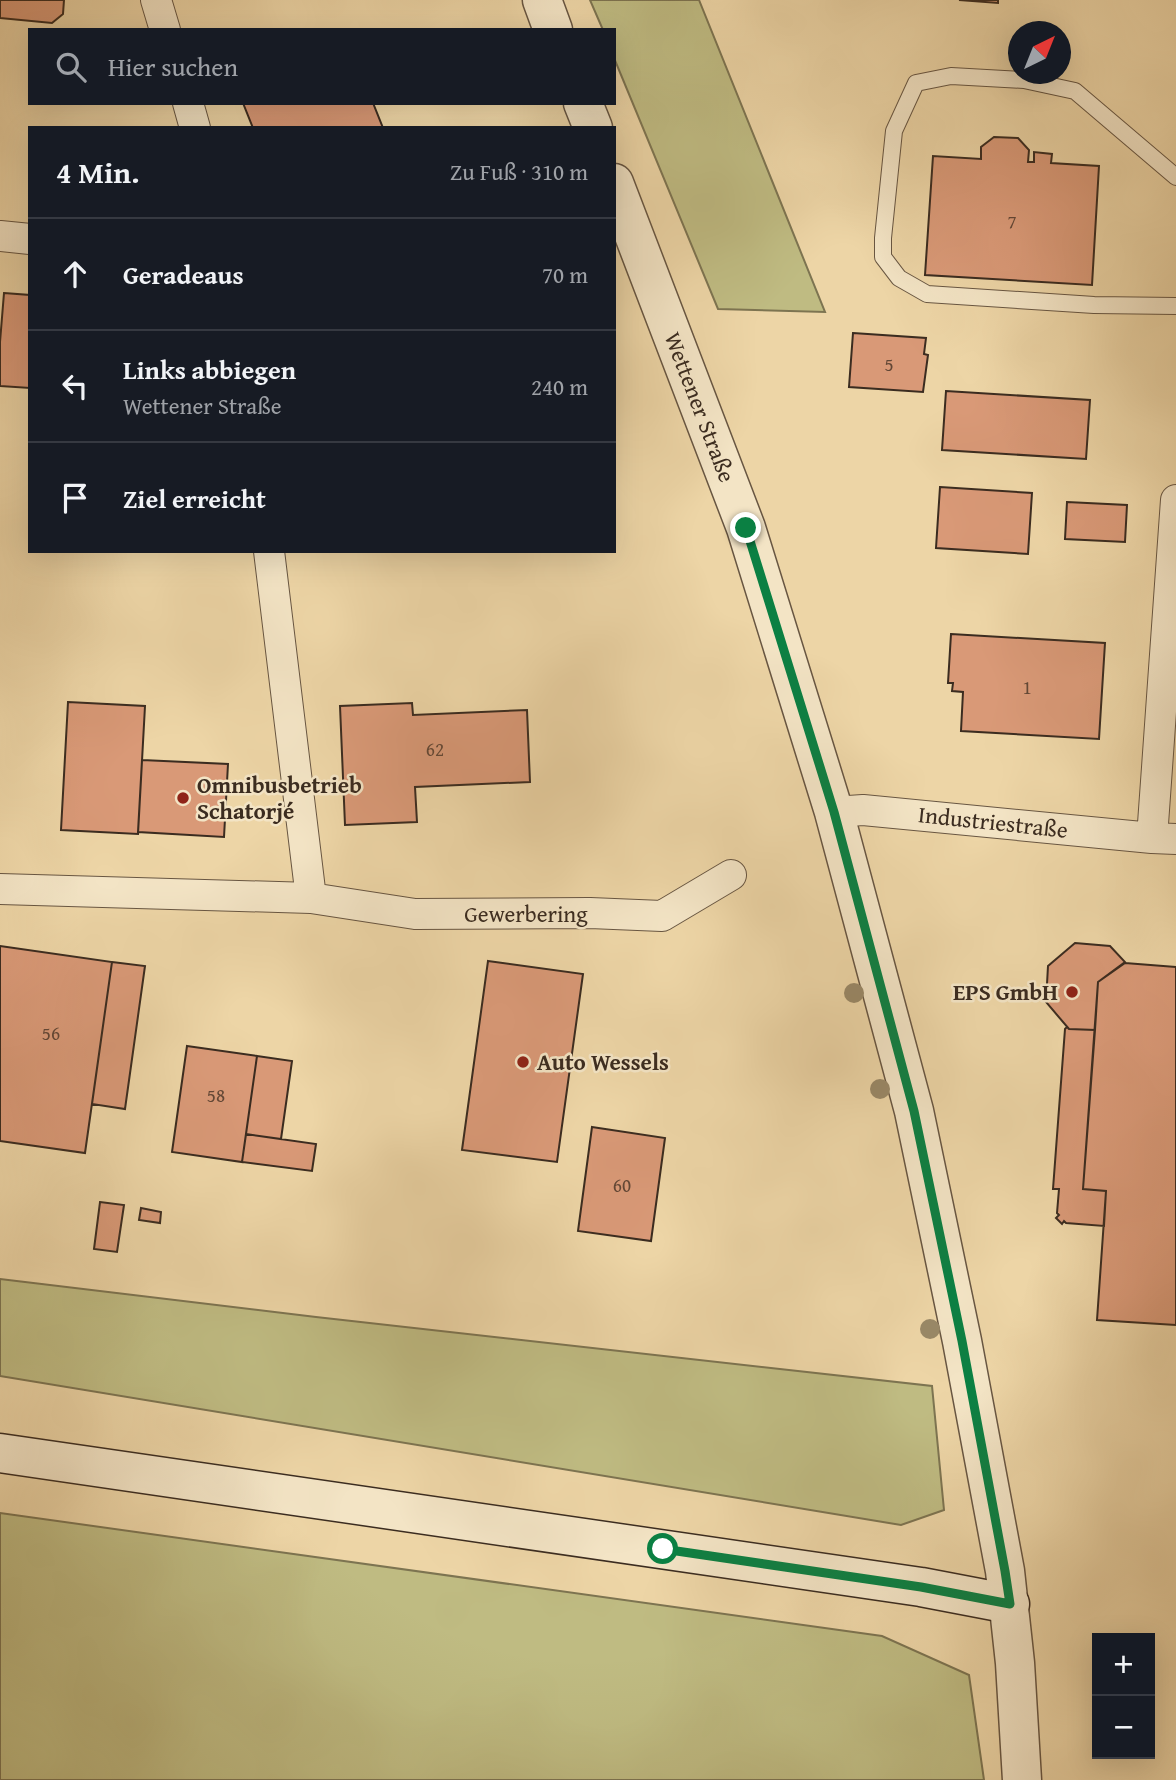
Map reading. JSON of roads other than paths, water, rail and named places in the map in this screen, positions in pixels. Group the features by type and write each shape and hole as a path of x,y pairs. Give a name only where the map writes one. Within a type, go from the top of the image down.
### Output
{"street":[{"path":"156,0 164,28"},
{"path":"541,0 552,28"},
{"path":"189,105 194,126"},
{"path":"584,105 592,126"},
{"name":"Wettener Straße","path":"616,188 746,528 834,812 914,1111 965,1355 1005,1571 1015,1663 1022,1780"},
{"path":"0,236 28,239"},
{"name":"Industriestraße","path":"834,812 863,810 1164,838 1176,500"},
{"path":"268,553 311,898"},
{"name":"Gewerbering","path":"0,889 311,898 415,914 576,913 662,916 731,875"},
{"path":"0,1452 907,1585 1010,1604"}],"lane":[{"path":"1176,177 1075,91 1024,80 951,76 916,83 894,131 883,238 883,257 899,278 927,294 1176,306"}],"place":[{"name":"Omnibusbetrieb Schatorjé","path":"183,798"},
{"name":"EPS GmbH","path":"1072,992"},
{"name":"Auto Wessels","path":"523,1062"}]}
